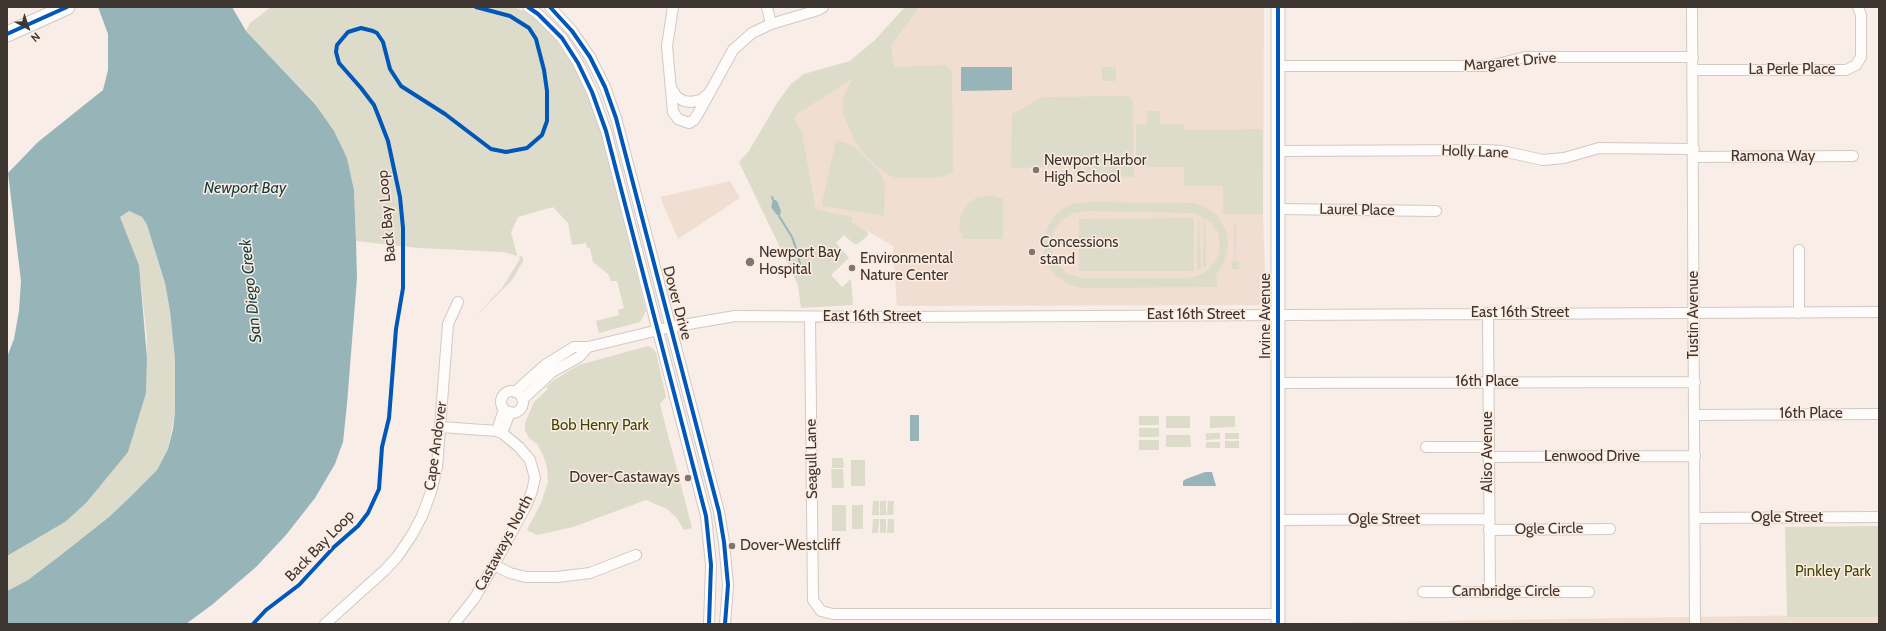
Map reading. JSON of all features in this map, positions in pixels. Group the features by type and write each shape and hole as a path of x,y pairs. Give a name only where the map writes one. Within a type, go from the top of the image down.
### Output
{"highway":[{"path":"7,34 67,7"}],"main road":[{"name":"Irvine Avenue","path":"1278,7 1278,619"}],"street":[{"name":"Dover Drive","path":"528,7 538,14 562,38 578,63 592,92 606,131 659,330 706,516 712,565 709,624"},
{"name":"Dover Drive","path":"550,7 572,31 590,58 604,86 616,118 719,512 724,542 728,585 725,624"},
{"path":"673,7 667,46 673,112 678,119 689,123 694,120 733,50 752,33 771,24 812,12 823,7"},
{"path":"767,7 771,24"},
{"name":"Tustin Avenue","path":"1692,7 1694,153 1695,624"},
{"name":"La Perle Place","path":"1693,70 1846,70 1856,65 1861,57 1860,15 1858,7"},
{"name":"Margaret Drive","path":"1278,66 1490,66 1525,58 1693,57"},
{"path":"671,88 677,97 684,101 691,102 700,100 709,93"},
{"name":"Holly Lane","path":"1279,151 1486,150 1502,151 1543,160 1564,158 1599,148 1694,153"},
{"name":"Ramona Way","path":"1694,153 1853,156"},
{"name":"Laurel Place","path":"1278,209 1436,211"},
{"path":"1799,250 1799,313"},
{"name":"Cape Andover","path":"325,624 385,570 396,558 412,535 422,516 431,492 437,466 448,324 458,302"},
{"name":"East 16th Street","path":"519,395 574,347 588,347 671,327 735,316 810,318 1879,312"},
{"name":"Aliso Avenue","path":"1488,313 1490,592"},
{"name":"Seagull Lane","path":"810,318 813,600 821,611 833,614 1278,619"},
{"name":"16th Place","path":"1278,383 1695,382"},
{"path":"509,392 519,395 520,409 518,411 507,411 502,403 503,396 509,392"},
{"path":"441,427 499,432 507,411"},
{"name":"16th Place","path":"1695,415 1879,414"},
{"name":"Castaways North","path":"454,624 474,599 494,565 526,506 532,491 535,478 530,460 519,447 499,432"},
{"name":"Lenwood Drive","path":"1426,447 1488,452 1695,456"},
{"path":"706,516 719,512"},
{"name":"Ogle Street","path":"1695,518 1879,517"},
{"name":"Ogle Street","path":"1279,520 1489,519"},
{"name":"Ogle Circle","path":"1489,530 1610,529"},
{"path":"494,565 510,573 526,577 557,577 590,573 636,555"},
{"name":"Cambridge Circle","path":"1423,592 1589,592"}],"shaded area":[{"name":"Newport Harbor High School","path":"919,7 1264,7 1263,214 1266,305 897,306 893,246 852,222 852,217 816,209 802,132 794,119 797,114 891,46"},
{"path":"730,181 740,198 678,239 660,197"},
{"path":"1879,614 1879,624 1250,624"}],"green space":[{"path":"271,7 514,7 523,11 541,24 555,39 573,65 589,99 600,128 646,311 640,322 599,333 596,321 619,315 618,310 624,308 617,281 611,281 608,274 593,262 590,248 587,248 586,243 572,245 568,223 553,207 518,217 511,232 517,256 504,252 418,248 356,241 354,190 347,158 315,103 246,31 250,23"},
{"path":"905,7 919,7 891,46 894,67 946,65 952,72 953,172 942,177 897,178 889,175 877,167 860,149 853,137 843,113 843,97 853,78 797,114 794,119 802,132 816,209 852,217 852,222 868,232 868,235 858,244 854,244 844,235 836,243 849,258 831,275 842,287 851,279 853,305 801,308 798,285 739,162 749,151 777,103 791,84 804,74 850,61 875,40"},
{"path":"1102,67 1116,67 1116,81 1102,81"},
{"path":"1128,96 1133,103 1134,177 1094,176 1093,166 1088,166 1091,168 1089,174 1086,174 1083,171 1080,175 1075,171 1078,166 1011,168 1012,114 1043,97","holes":["1080,166 1085,166 1083,171"]},
{"path":"1147,111 1160,111 1160,124 1184,124 1184,130 1263,129 1263,214 1223,214 1223,186 1184,186 1184,167 1136,167 1136,124 1147,124"},
{"path":"836,140 854,146 879,171 885,185 884,216 823,206 822,203"},
{"path":"991,195 1003,199 1003,239 963,239 959,226 961,215 966,206 976,198"},
{"path":"1087,202 1195,203 1207,208 1217,215 1226,230 1228,246 1224,263 1214,277 1217,277 1217,287 1083,288 1068,284 1054,274 1045,260 1043,243 1047,227 1057,213 1071,204","holes":["1086,211 1194,213 1211,222 1218,233 1220,246 1217,259 1209,269 1200,275 1189,278 1083,278 1070,275 1060,267 1053,256 1051,243 1054,231 1062,220 1073,213"]},
{"path":"129,211 142,217 147,225 165,283 170,311 175,360 175,412 168,449 157,470 109,517 28,580 7,591 7,556 65,522 146,393 147,339 139,265 120,217"},
{"path":"1194,218 1194,271 1079,271 1079,219"},
{"path":"1199,219 1201,270 1197,270"},
{"path":"1205,219 1206,267 1203,267"},
{"path":"1234,225 1236,225 1236,262 1239,262 1239,269 1232,269 1232,262 1235,261"},
{"path":"519,256 523,257 523,261 512,280 474,318 502,288 520,259"},
{"name":"Bob Henry Park","path":"648,346 656,352 666,397 660,404 692,528 684,530 676,517 667,509 646,500 573,527 537,535 527,530 541,503 548,482 547,467 543,455 537,444 529,438 525,430 525,423 534,402 548,389 546,387 554,380 579,365"},
{"path":"1139,416 1159,416 1159,425 1139,425"},
{"path":"1166,416 1190,416 1190,428 1166,428"},
{"path":"1210,416 1235,416 1235,427 1210,428"},
{"path":"1139,428 1159,428 1159,437 1139,437"},
{"path":"1206,433 1220,433 1220,439 1206,440"},
{"path":"1225,433 1239,433 1239,439 1225,439"},
{"path":"1166,435 1190,435 1191,447 1166,447"},
{"path":"1139,440 1159,440 1159,450 1139,450"},
{"path":"1225,441 1239,441 1239,448 1225,448"},
{"path":"1206,442 1220,442 1220,448 1206,448"},
{"path":"832,458 843,458 844,468 832,468"},
{"path":"851,460 865,460 865,486 851,486"},
{"path":"831,469 843,469 844,488 832,488"},
{"path":"873,501 879,501 879,515 872,515"},
{"path":"880,501 886,501 886,515 880,515"},
{"path":"888,501 894,501 893,515 887,515"},
{"path":"832,505 846,505 846,531 832,531"},
{"path":"852,505 863,505 863,529 852,529"},
{"path":"873,519 879,519 878,533 872,533"},
{"path":"880,519 886,519 886,533 880,533"},
{"path":"888,519 894,519 894,533 887,533"},
{"name":"Pinkley Park","path":"1879,526 1879,617 1787,617 1785,527"}],"water":[{"name":"Newport Bay","path":"98,7 232,7 246,31 315,104 334,131 347,158 354,190 356,241 357,278 343,442 335,464 315,498 286,535 256,567 213,604 186,624 7,624 7,591 28,580 62,554 109,517 132,495 157,470 168,449 173,429 175,412 175,360 170,311 165,283 147,225 142,217 129,211 120,217 139,265 147,358 146,393 128,452 86,503 65,522 7,556 7,357 14,339 19,311 21,281 8,173 38,142 103,90 108,70 108,34"},
{"path":"961,67 1012,67 1012,90 961,91"},
{"path":"773,200 776,200 778,203 781,211 780,215 777,215 771,207"},
{"path":"910,415 919,415 919,441 910,441"},
{"path":"1205,472 1212,472 1216,486 1183,486 1183,481 1186,479"}],"waterway":[{"path":"779,216 792,237 798,254 800,264 799,274"}],"cycle path":[{"path":"7,34 67,7"},
{"name":"Back Bay Loop","path":"253,624 266,610 299,585 334,547 358,526 368,513 379,489 382,447 389,418 396,329 403,288 403,228 400,197 388,141 374,105 339,63 336,52 337,45 348,32 361,28 377,33 383,42 390,69 401,86 445,114 491,149 506,152 527,148 542,135 547,121 547,91 544,70 536,39 529,28 510,16 476,7"},
{"path":"528,7 538,14 562,38 578,63 592,92 606,131 706,516 711,565 709,624"},
{"path":"550,7 572,31 590,57 605,87 616,118 719,512 724,542 728,585 725,624"},
{"path":"1278,7 1278,624"}],"place":[{"name":"Newport Harbor High School","path":"1036,170"},
{"name":"Concessions stand","path":"1032,252"},
{"name":"Newport Bay Hospital","path":"750,262"},
{"name":"Environmental Nature Center","path":"852,268"},
{"name":"Dover-Castaways","path":"688,478"},
{"name":"Dover-Westcliff","path":"732,546"}],"water label":[{"name":"San Diego Creek","path":"251,291"}]}
